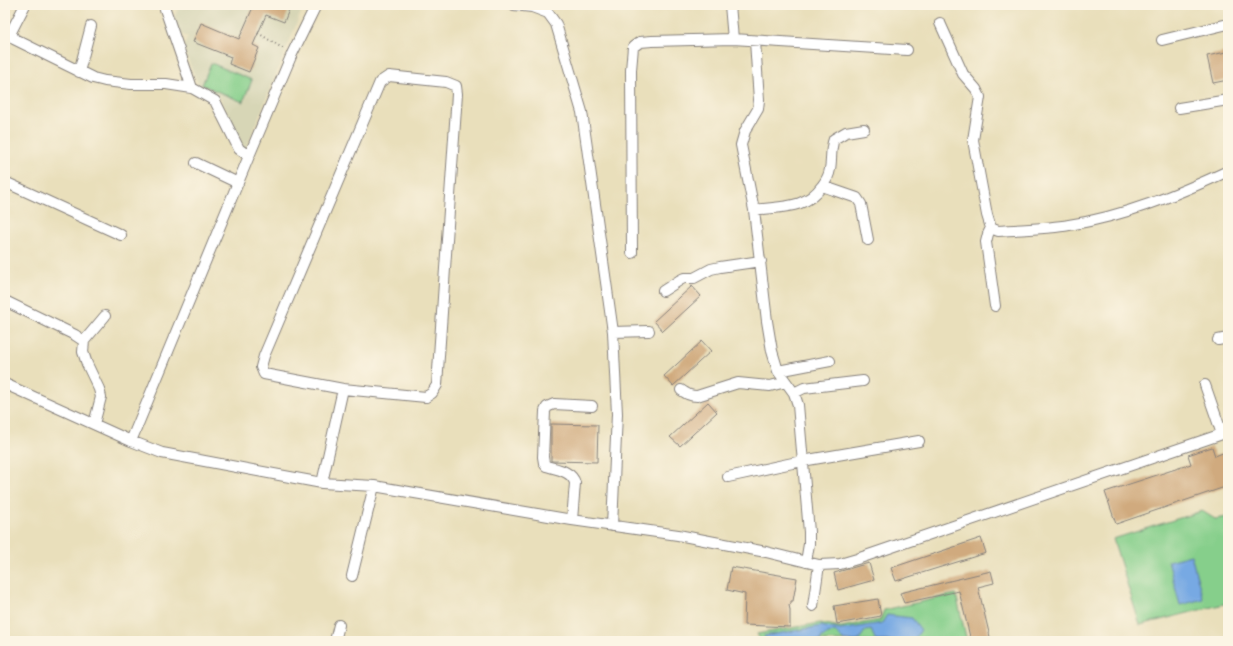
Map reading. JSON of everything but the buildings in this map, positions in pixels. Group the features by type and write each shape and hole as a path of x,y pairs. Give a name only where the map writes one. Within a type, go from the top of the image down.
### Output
{"street":[{"path":"25,5 11,32 14,39 79,72 105,82 166,84 192,88 215,101 239,149 249,156"},
{"path":"131,441 292,54 316,5"},
{"path":"514,5 532,7 548,13 556,24 582,112 613,332 617,414 612,526"},
{"path":"730,5 733,39"},
{"path":"164,10 192,88"},
{"path":"940,23 963,74 976,89 980,97 973,140 987,215 991,228 986,242 995,306"},
{"path":"1162,40 1228,24"},
{"path":"79,72 91,26"},
{"path":"632,253 631,70 633,47 640,42 652,41 733,39 907,50"},
{"path":"755,41 759,100 758,109 745,131 741,145 754,210 772,351 778,371 794,393 798,405 809,532 806,562"},
{"path":"389,76 446,82 456,86 458,94 436,385 432,393 426,397 343,389 264,374 261,367 264,356 380,82 389,76"},
{"path":"1179,108 1228,100"},
{"path":"754,210 796,205 817,194 827,180 830,169 831,146 834,139 846,132 864,129"},
{"path":"196,162 238,183"},
{"path":"991,228 998,231 1067,225 1103,218 1132,210 1188,190 1228,171"},
{"path":"5,182 121,235"},
{"path":"822,186 857,198 861,204 868,240"},
{"path":"663,291 680,280 694,278 711,269 760,261"},
{"path":"5,301 76,335 84,341"},
{"path":"94,424 100,397 99,389 83,352 84,341 105,316"},
{"path":"613,332 649,331"},
{"path":"778,371 830,361"},
{"path":"794,393 804,388 863,381"},
{"path":"681,390 687,395 697,396 738,383 770,386 786,382"},
{"path":"5,384 131,441 162,453 322,483 374,486 572,520 698,539 766,552 819,565 831,565 857,559 1225,433 1205,385"},
{"path":"322,483 343,389"},
{"path":"572,520 575,483 574,478 570,474 546,466 544,463 545,411 547,407 554,404 592,406"},
{"path":"728,477 802,461 919,441"},
{"path":"352,576 374,486"},
{"path":"813,606 819,565"},
{"path":"336,641 339,625"}],"path":[{"path":"258,33 292,54"}],"shaded area":[{"path":"179,5 304,5 245,151 221,99 200,89 183,48 188,37 178,33 173,21"}],"green space":[{"path":"211,63 252,80 243,102 202,85"},
{"path":"1202,511 1215,519 1228,517 1228,603 1140,625 1113,539"},
{"path":"956,594 967,641 761,641 757,634 820,623 841,627 880,620 884,610"}],"water":[{"path":"1191,555 1203,599 1180,605 1168,561"},
{"path":"887,615 912,618 921,630 913,641 876,641 871,630 865,631 858,641 844,641 835,631 822,637 820,641 767,641 764,636 822,626 840,630 882,623"}]}
